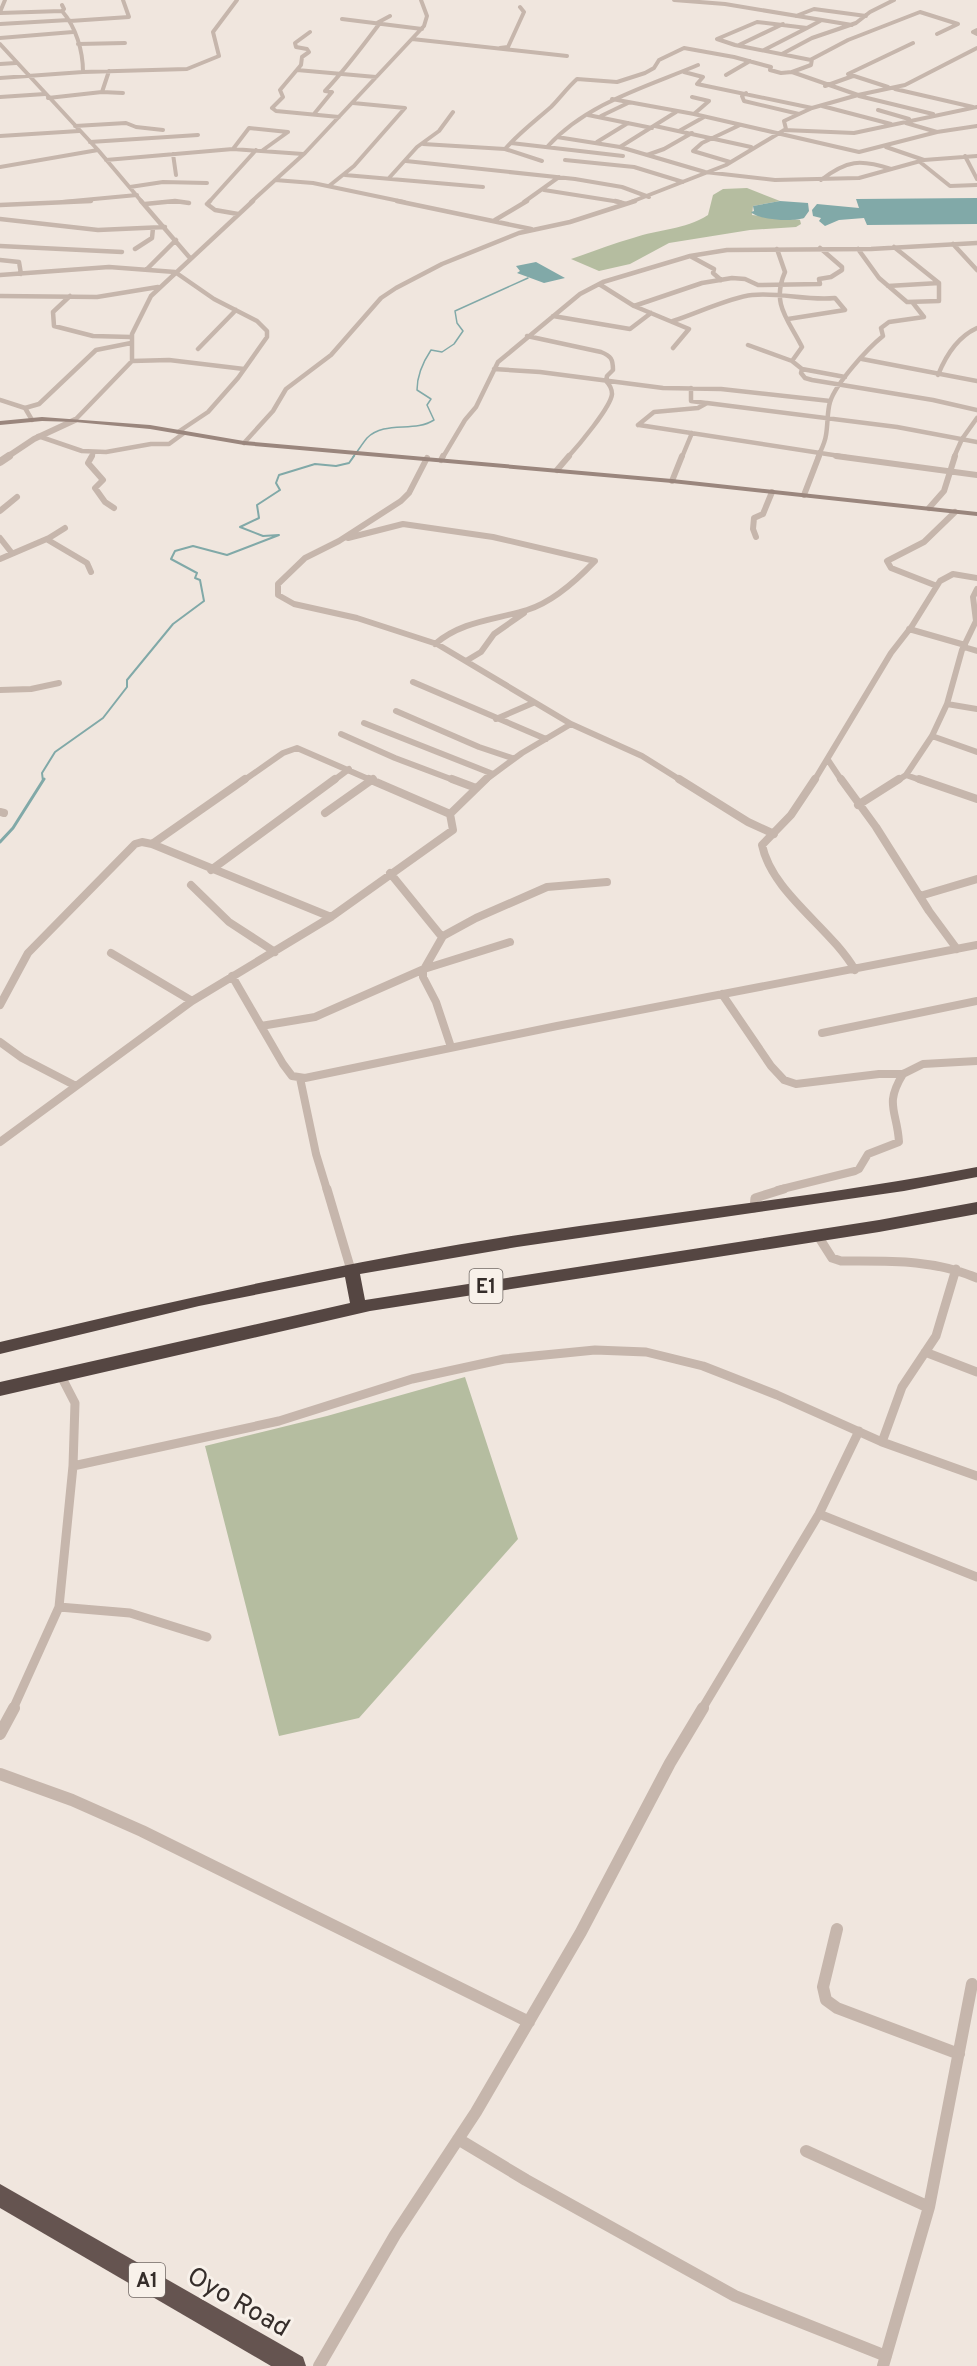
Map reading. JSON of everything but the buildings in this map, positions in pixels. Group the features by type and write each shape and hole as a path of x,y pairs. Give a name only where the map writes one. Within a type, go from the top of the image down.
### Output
{"highway":[{"name":"E1","path":"0,1348 199,1300 351,1270 517,1241 754,1208 977,1172"},
{"name":"E1","path":"0,1389 359,1307 818,1236 977,1208"},
{"path":"351,1270 359,1307"},
{"name":"Oyo Road","path":"0,2195 294,2366"}],"main road":[{"path":"0,423 75,420 244,443 672,481 977,514"}],"street":[{"path":"5,0 0,12 62,11 68,15 82,58 83,72"},
{"path":"0,24 69,21 106,16 129,17 123,0"},
{"path":"0,78 83,72 187,69 220,55 213,32 237,0"},
{"path":"132,361 131,340 140,316 158,287 303,154 422,29 428,16 421,0"},
{"path":"674,0 852,25"},
{"path":"782,54 812,38 852,25 870,12 894,0"},
{"path":"62,4 64,9 62,11"},
{"path":"500,49 508,47 511,42 524,12 520,7"},
{"path":"716,53 812,9 866,16"},
{"path":"771,12 754,25 717,39 811,60 849,40 920,12 958,24 937,33"},
{"path":"314,114 332,92 325,91 342,74 352,57 372,36 378,23 390,16"},
{"path":"342,19 422,29"},
{"path":"764,50 820,21"},
{"path":"757,22 807,28"},
{"path":"0,38 73,32"},
{"path":"310,32 295,44 296,47 307,49 309,52 301,58 302,63 280,90 283,97 273,109 339,117"},
{"path":"412,39 567,56"},
{"path":"78,44 124,43"},
{"path":"913,43 848,74 895,89 976,108"},
{"path":"1,46 98,150 190,258"},
{"path":"895,89 933,73 977,48"},
{"path":"505,149 525,127 554,105 574,81 583,79 617,82 645,73 654,68 659,60 681,49 716,53 750,61 771,67 772,71 792,72 825,86 858,96 936,115"},
{"path":"792,72 811,65 811,60"},
{"path":"726,75 750,61"},
{"path":"0,64 16,63"},
{"path":"548,146 596,107 698,65"},
{"path":"297,70 376,77"},
{"path":"102,92 110,71"},
{"path":"684,72 702,76 697,84 812,108"},
{"path":"825,86 852,76"},
{"path":"244,443 273,411 286,389 331,355 381,298 442,264 519,233 570,222 649,196 730,162 751,147 778,134 786,127 784,121 812,108 889,87"},
{"path":"0,97 123,93"},
{"path":"746,93 742,96 744,101 799,114"},
{"path":"692,97 709,101 694,114"},
{"path":"612,99 628,104 694,114 856,152 885,147 937,132 977,126"},
{"path":"329,186 345,175 405,108 353,103"},
{"path":"601,117 628,104"},
{"path":"822,105 891,124"},
{"path":"784,129 846,133 976,108"},
{"path":"878,110 913,120"},
{"path":"389,178 439,131 453,112"},
{"path":"620,147 676,112"},
{"path":"588,115 680,130 751,147"},
{"path":"680,130 705,117"},
{"path":"903,122 937,132"},
{"path":"75,126 129,123 136,127 163,130"},
{"path":"559,165 576,150 595,142 627,123"},
{"path":"730,162 693,151 713,137 740,125"},
{"path":"126,134 136,127"},
{"path":"233,149 249,128 288,132 262,150"},
{"path":"0,136 80,131"},
{"path":"646,155 664,149 692,133"},
{"path":"90,142 126,134 198,135"},
{"path":"166,136 171,147 176,175"},
{"path":"557,137 620,147 705,172 775,180 865,177 922,161 977,156"},
{"path":"511,143 623,156"},
{"path":"423,144 505,149 542,161"},
{"path":"885,147 922,161 950,186 977,185"},
{"path":"106,160 233,149 303,154"},
{"path":"0,167 98,150"},
{"path":"238,214 215,210 207,204 256,150"},
{"path":"965,156 977,179"},
{"path":"566,160 634,167 683,182"},
{"path":"820,180 832,171 861,161 892,169"},
{"path":"406,162 559,177 622,187 649,196"},
{"path":"345,175 483,187"},
{"path":"495,220 544,190 559,177"},
{"path":"276,180 329,186 535,230"},
{"path":"130,187 163,182 207,183"},
{"path":"544,190 609,199 627,204"},
{"path":"0,205 89,201 137,195"},
{"path":"145,204 176,201 189,203"},
{"path":"0,219 99,230 165,227"},
{"path":"135,249 152,238 153,228"},
{"path":"146,270 176,240"},
{"path":"441,460 476,406 494,369 506,354 580,294 598,284 690,256 727,250 858,249 977,243"},
{"path":"953,244 977,270"},
{"path":"0,246 122,252"},
{"path":"894,247 939,283"},
{"path":"634,306 702,283 732,278 745,279 758,285 820,284 819,279 831,277 842,270 841,265 820,248"},
{"path":"777,249 785,272 778,284 778,302 802,347 792,361"},
{"path":"858,249 869,267 907,302 939,301 939,283"},
{"path":"690,256 714,269 713,273 721,280"},
{"path":"0,260 19,262 21,274"},
{"path":"0,275 99,268 175,272 200,291 257,321 268,334 244,369 208,412 168,444 159,443 112,453 93,454 64,447 38,436"},
{"path":"888,286 939,283"},
{"path":"598,284 634,306 689,329 673,348"},
{"path":"0,296 103,297 158,287"},
{"path":"70,296 53,312 54,326 88,335 131,340"},
{"path":"673,321 741,296 778,296 813,300 835,298 845,310 788,318"},
{"path":"804,495 828,430 830,401 851,367 862,359 869,347 883,336 881,328 889,322 924,317 913,303"},
{"path":"198,350 236,310"},
{"path":"553,316 630,329 651,313"},
{"path":"938,375 946,354 968,331 977,328"},
{"path":"527,336 609,355 613,361 613,370 607,376 606,381"},
{"path":"0,400 25,408 39,404 96,350 131,340"},
{"path":"748,345 792,361 802,369 845,377"},
{"path":"862,359 977,381"},
{"path":"0,462 38,436 75,420 132,361 169,360 244,369"},
{"path":"494,369 540,372 663,388 691,388 830,401"},
{"path":"802,369 801,373 807,379 977,410"},
{"path":"557,470 588,434 612,396 611,386 606,381"},
{"path":"691,388 691,401 897,427 977,442"},
{"path":"707,403 681,410 654,412 638,425 909,467 950,470 977,475"},
{"path":"25,408 32,420"},
{"path":"929,508 944,491 962,439 977,418"},
{"path":"672,481 692,433"},
{"path":"93,454 88,463 103,480 95,488 105,502 114,508"},
{"path":"427,458 409,494 339,541 305,558 285,575 277,587 278,595 297,604 355,617 435,644 462,657 532,703 571,724 642,756 748,822 774,834"},
{"path":"756,537 753,529 754,518 763,514 772,492"},
{"path":"0,511 17,497"},
{"path":"937,586 891,568 886,561 929,539 955,512"},
{"path":"339,541 388,525 403,524 493,537 595,561 584,573 494,634 481,652 466,661"},
{"path":"0,559 11,552 48,540 65,528"},
{"path":"0,538 11,552"},
{"path":"48,540 87,563 91,572"},
{"path":"855,970 844,952 793,897 764,859 762,845 791,815 828,760 891,653 937,586 950,575 977,578"},
{"path":"858,805 906,775 932,736 947,704 964,646 976,621 973,597 977,589"},
{"path":"435,644 456,628 530,610"},
{"path":"909,629 977,651"},
{"path":"413,682 546,739"},
{"path":"0,690 12,687 34,688 59,683"},
{"path":"496,719 532,703"},
{"path":"947,704 977,709"},
{"path":"396,711 479,747 512,758"},
{"path":"364,723 493,774"},
{"path":"450,814 476,788 512,758 571,724"},
{"path":"341,734 395,758 476,788"},
{"path":"932,736 977,752"},
{"path":"152,844 292,749 303,750 450,814"},
{"path":"828,760 858,805 876,827 957,949"},
{"path":"211,870 349,769"},
{"path":"906,775 977,799"},
{"path":"325,813 373,779"},
{"path":"0,1142 192,1001 331,917 453,830 450,814"},
{"path":"0,1005 28,953 135,844 142,842 152,844 331,917"},
{"path":"390,873 442,937"},
{"path":"920,896 977,879"},
{"path":"451,1047 436,1002 423,977 423,971 442,937 453,928 482,917 535,891 548,887 607,882"},
{"path":"190,885 229,922 275,952"},
{"path":"261,1026 303,1022 344,1007 396,981 457,957 510,942"},
{"path":"232,976 246,995 278,1060 292,1076 300,1078 977,945"},
{"path":"111,953 192,1001"},
{"path":"722,994 771,1066 784,1080 796,1084 879,1074 903,1074 923,1064 977,1061"},
{"path":"822,1034 977,1001"},
{"path":"0,1042 22,1058 76,1086"},
{"path":"754,1208 755,1198 759,1195 859,1169 868,1154 899,1142 890,1106 892,1092 903,1074"},
{"path":"300,1078 316,1154 351,1270"},
{"path":"818,1236 832,1258 841,1261 929,1263 956,1269 977,1278"},
{"path":"882,1442 902,1387 936,1336 956,1269"},
{"path":"72,1466 279,1421 412,1379 504,1359 595,1350 646,1352 703,1366 882,1442 977,1476"},
{"path":"925,1352 977,1372"},
{"path":"0,1734 18,1700 59,1607 72,1466 75,1403 61,1376"},
{"path":"319,2366 395,2235 458,2139 529,2022 581,1932 670,1763 819,1514 860,1431"},
{"path":"819,1514 977,1577"},
{"path":"59,1607 130,1613 207,1636"},
{"path":"0,1774 50,1789 208,1862 368,1944 529,2022"},
{"path":"837,1929 823,1987 826,2000 837,2008 959,2054"},
{"path":"458,2139 526,2180 735,2296 884,2361 929,2207 972,1984"},
{"path":"806,2151 929,2207"}],"green space":[{"path":"747,188 780,201 753,206 752,215 800,220 801,224 796,227 750,230 669,243 630,264 599,271 571,259 643,235 690,224 708,215 713,195 723,189"},
{"path":"465,1377 518,1539 359,1718 279,1736 205,1446 327,1416"}],"water":[{"path":"977,198 977,224 867,225 864,218 839,220 825,226 819,221 821,218 813,216 812,210 817,204 859,208 856,199"},
{"path":"780,201 808,203 809,211 804,218 792,220 776,220 751,212 754,211 753,206"},
{"path":"536,262 565,278 544,283 517,273 520,271 516,266"}],"waterway":[{"path":"353,457 367,438 382,429 418,426 434,420 427,405 431,399 417,390 418,379 431,350 442,352 454,344 463,331 457,323 455,311 528,278"},
{"path":"43,781 42,773 55,752 103,718 127,687 127,680 173,624 204,601 200,580 195,578 197,573 171,559 175,551 193,546 227,555 279,535 263,536 240,527 259,518 257,505 280,490 276,483 279,475 315,464 336,466 349,463 354,456"},
{"path":"0,842 13,828 43,781"}]}
